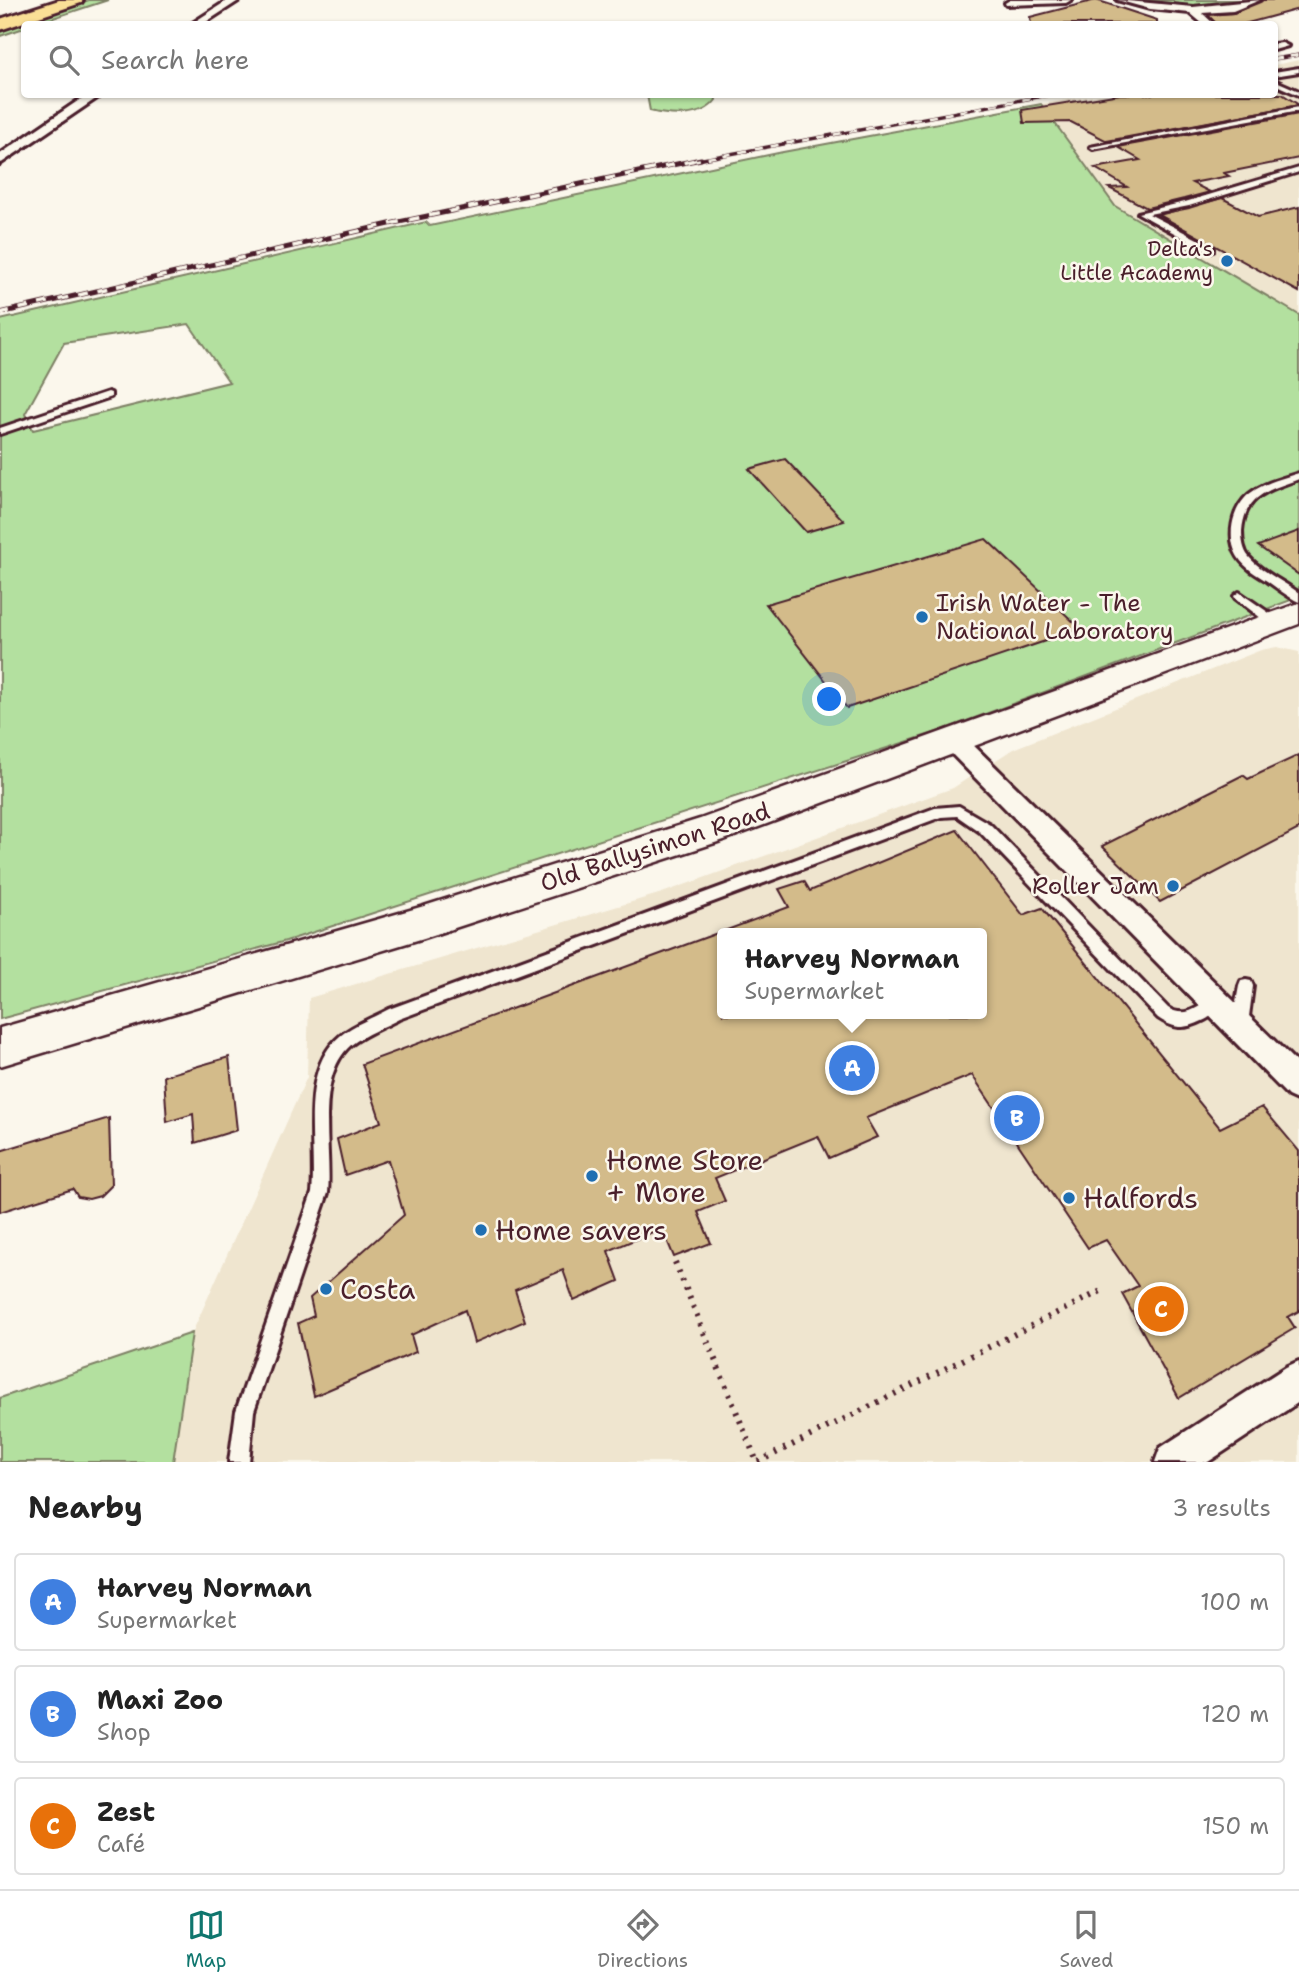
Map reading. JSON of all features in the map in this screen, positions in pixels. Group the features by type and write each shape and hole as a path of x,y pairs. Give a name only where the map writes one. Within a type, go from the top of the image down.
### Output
{"highway":[{"path":"0,12 38,0"},
{"path":"0,25 75,0"}],"street":[{"path":"201,21 235,0"},
{"path":"1006,3 1066,0"},
{"path":"1128,1 1193,10 1233,8 1255,0"},
{"path":"1006,3 1023,16"},
{"path":"1193,10 1206,21"},
{"path":"0,160 91,98"},
{"name":"Old Ballysimon Road","path":"0,1046 424,922 712,830 1292,614"},
{"path":"956,741 1299,1086"},
{"path":"1174,1462 1299,1380"}],"lane":[{"path":"1278,74 1299,70"},
{"path":"1278,83 1299,93"},
{"path":"1093,147 1299,109"},
{"path":"1210,250 1142,213 1186,204 1299,170"},
{"path":"0,431 108,395"},
{"path":"1292,614 1239,551 1237,539 1240,509 1246,500 1255,493 1299,477"},
{"path":"1239,596 1292,614"},
{"path":"239,1462 245,1411 320,1194 323,1171 320,1139 322,1092 327,1065 345,1041 394,1014 940,812 959,811 985,828 1163,1013 1173,1020 1185,1021 1217,1004"},
{"path":"1239,1028 1246,986"}],"path":[{"path":"675,1262 757,1462 1103,1290"}],"shaded area":[{"path":"1299,60 1299,315 1115,206 1041,104 1080,98 1278,98 1278,64"},
{"path":"1277,647 1299,652 1299,1462 173,1462 192,1333 307,1077 309,998 662,893 953,788 1013,749 1261,650"}],"green space":[{"path":"89,0 108,0 44,21 27,21"},
{"path":"1249,0 1225,7 1194,8 1138,2"},
{"path":"21,23 21,29 0,36 0,30"},
{"path":"648,98 716,100 710,106 694,113 667,114 650,111"},
{"path":"1041,104 1115,206 1299,315 1299,597 937,732 286,941 0,1019 0,320 426,222 430,226 783,152","holes":["189,324 229,382 33,430 25,414 64,343"]},
{"path":"192,1333 173,1462 0,1462 0,1398"}],"building":[{"path":"1096,0 1157,21 1031,21 1030,17"},
{"path":"1262,0 1299,0 1299,9 1255,21 1213,21 1208,15 1234,13"},
{"path":"1278,94 1299,105 1107,141 1071,122 1024,123 1022,110 1096,98 1278,98"},
{"path":"1299,114 1299,158 1224,173 1229,176 1192,183 1210,192 1184,199 1147,208 1109,188 1127,187 1095,168 1140,160 1118,147"},
{"path":"1222,198 1258,217 1299,207 1299,292 1159,215"},
{"path":"785,459 844,521 806,532 749,469"},
{"path":"1299,531 1299,575 1258,546"},
{"name":"Irish Water - The National Laboratory","path":"986,539 1081,629 847,708 766,604"},
{"path":"1299,755 1299,829 1160,902 1102,846 1243,775 1248,779"},
{"path":"957,830 1023,915 1042,908 1220,1128 1262,1107 1299,1151 1299,1311 1288,1317 1295,1328 1179,1398 1122,1294 1138,1286 1106,1240 1088,1248 972,1075 866,1118 877,1137 829,1158 818,1136 715,1178 725,1201 698,1212 711,1243 674,1257 662,1228 608,1251 619,1281 574,1301 563,1270 515,1290 525,1321 474,1343 465,1310 411,1335 416,1352 314,1396 298,1323 314,1316 310,1298 404,1215 388,1160 345,1175 337,1139 381,1122 362,1064 717,933 717,1019 987,1019 987,928 732,928 789,907 779,889 804,881 810,891"},
{"path":"229,1057 237,1130 195,1143 193,1114 167,1122 164,1076"},
{"path":"109,1118 111,1185 100,1196 89,1199 78,1197 73,1189 0,1212 0,1151"}],"railway":[{"path":"1278,58 1299,55"},
{"path":"692,161 1032,98"},
{"path":"0,313 394,223 701,159"}],"place":[{"name":"Delta's Little Academy","path":"1227,261"},
{"name":"Irish Water - The National Laboratory","path":"922,617"},
{"name":"Roller Jam","path":"1173,886"},
{"name":"Harvey Norman","path":"852,1068"},
{"name":"Maxi Zoo","path":"1017,1118"},
{"name":"Home Store + More","path":"592,1176"},
{"name":"Halfords","path":"1069,1198"},
{"name":"Home savers","path":"481,1230"},
{"name":"Costa","path":"326,1289"},
{"name":"Zest","path":"1161,1309"}]}
